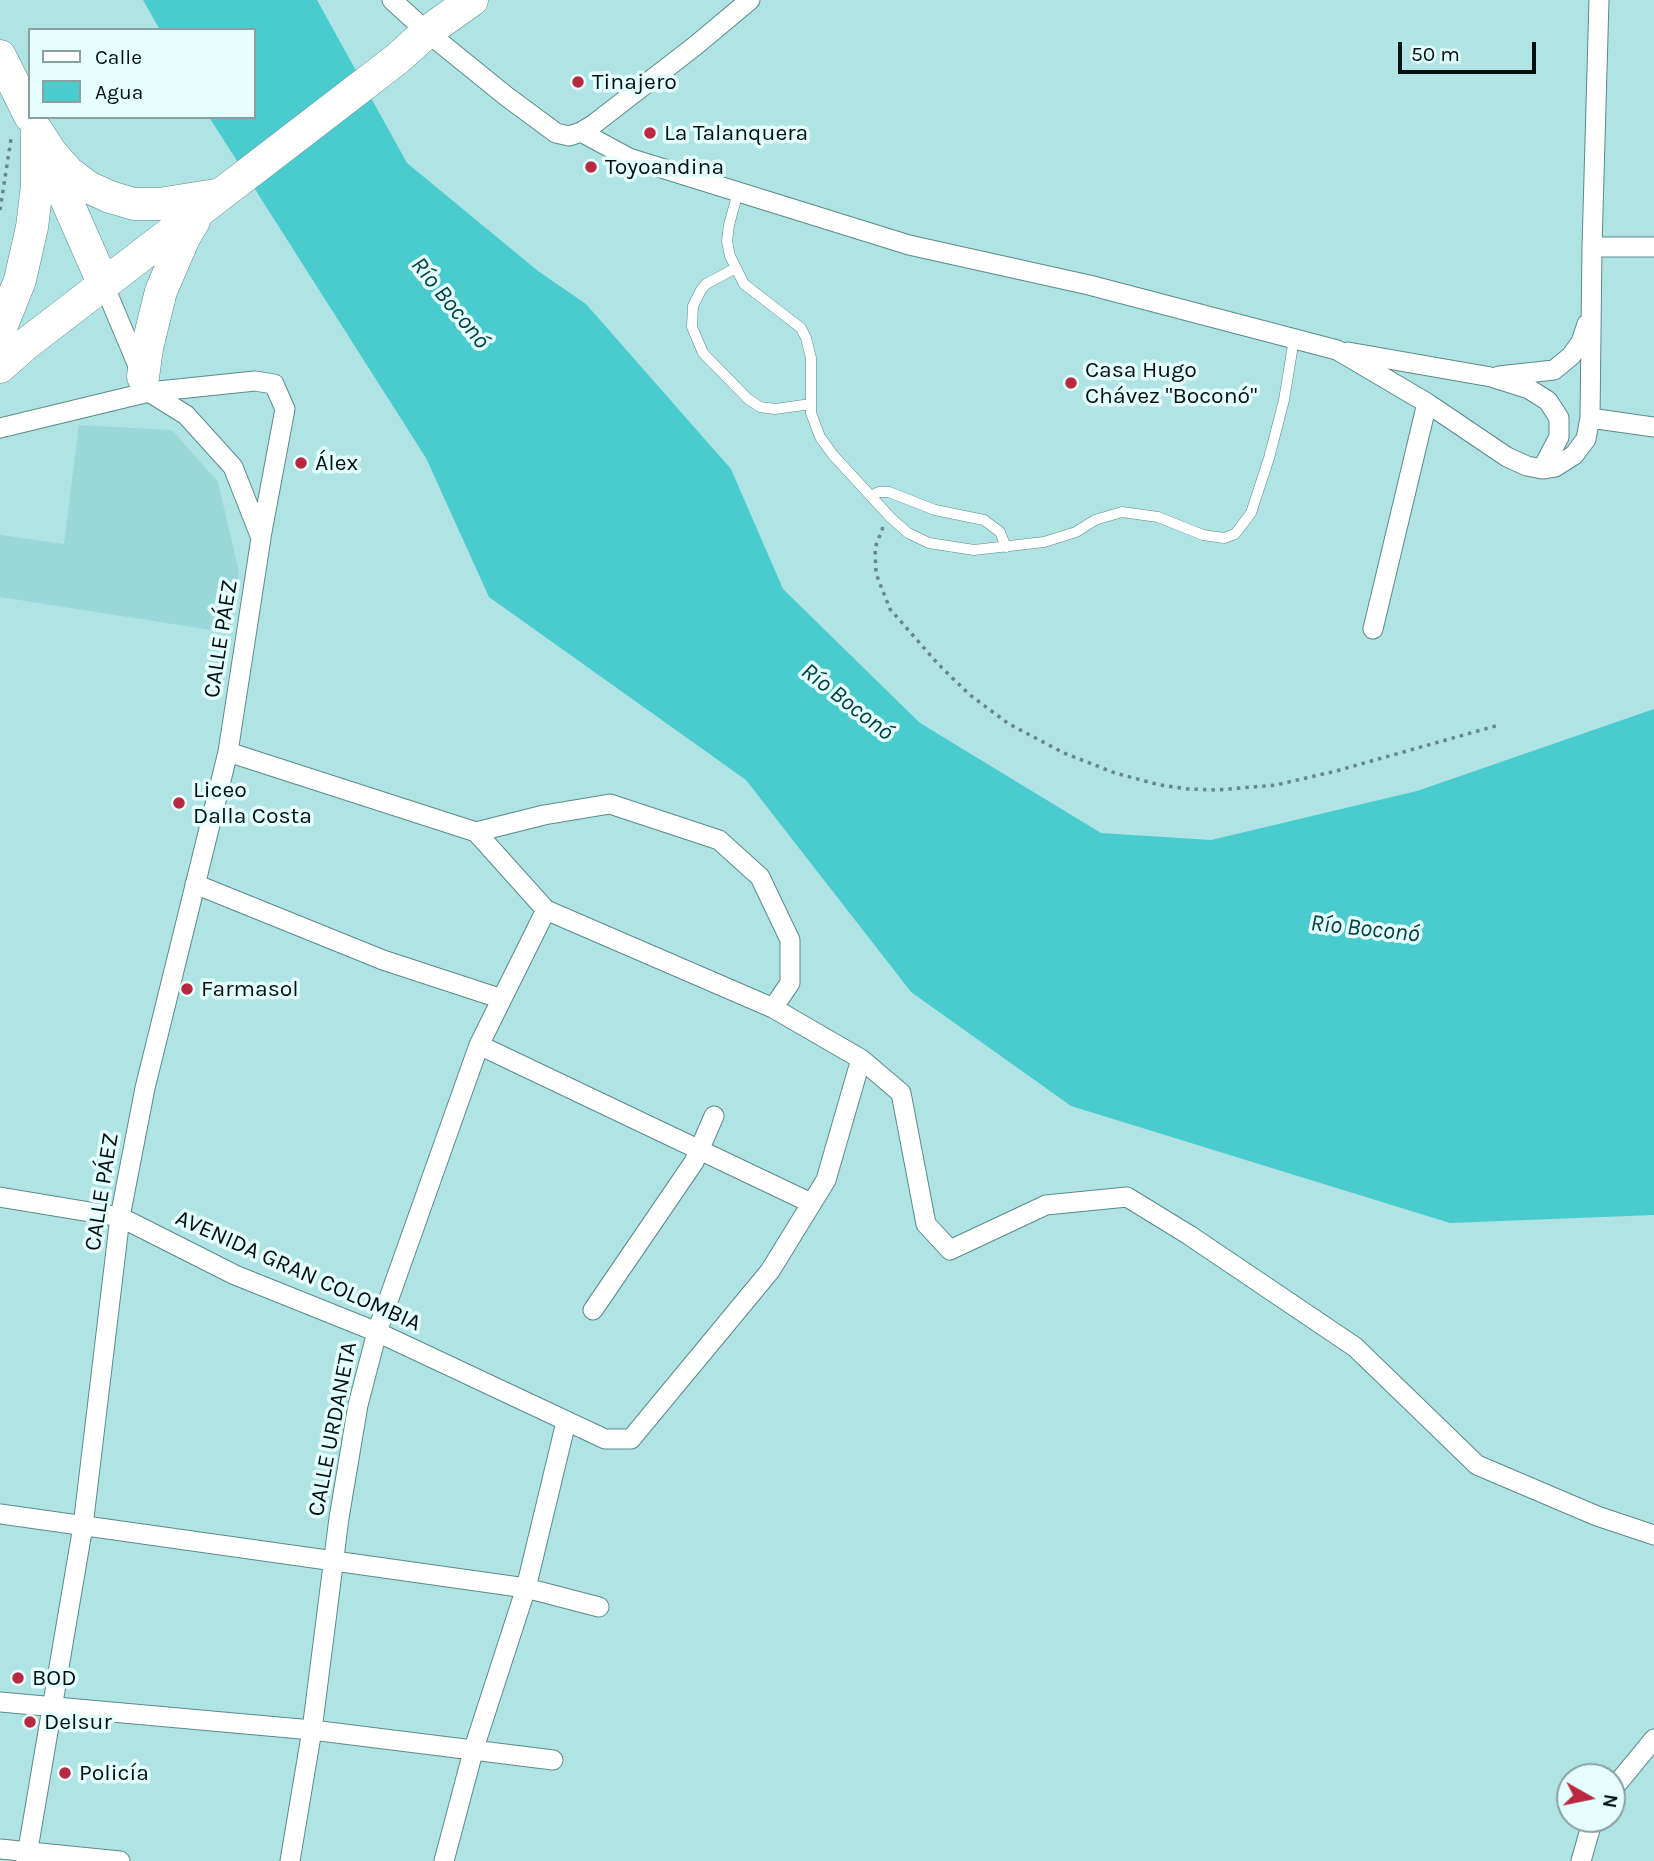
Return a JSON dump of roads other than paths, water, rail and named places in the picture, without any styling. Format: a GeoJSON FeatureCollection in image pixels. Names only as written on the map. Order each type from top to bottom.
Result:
{"type":"FeatureCollection","features":[{"type":"Feature","properties":{"kind":"main road"},"geometry":{"type":"LineString","coordinates":[[0,367],[26,344],[397,59],[427,32],[472,0]]}},
{"type":"Feature","properties":{"kind":"main road"},"geometry":{"type":"LineString","coordinates":[[0,56],[27,124],[104,285]]}},
{"type":"Feature","properties":{"kind":"main road"},"geometry":{"type":"LineString","coordinates":[[27,124],[68,172],[88,187],[110,197],[134,204],[159,204],[219,196]]}},
{"type":"Feature","properties":{"kind":"main road"},"geometry":{"type":"LineString","coordinates":[[0,330],[20,280],[32,227],[37,186],[27,124]]}},
{"type":"Feature","properties":{"kind":"main road"},"geometry":{"type":"LineString","coordinates":[[146,385],[153,319],[161,291],[184,238],[219,196]]}},
{"type":"Feature","properties":{"kind":"street"},"geometry":{"type":"LineString","coordinates":[[392,0],[427,32],[556,133],[569,136],[582,132],[695,46],[750,0]]}},
{"type":"Feature","properties":{"kind":"street"},"geometry":{"type":"LineString","coordinates":[[1337,350],[1427,403],[1507,457],[1527,466],[1542,469],[1555,467],[1574,455],[1586,439],[1590,418],[1599,0]]}},
{"type":"Feature","properties":{"kind":"street"},"geometry":{"type":"LineString","coordinates":[[582,132],[629,158],[908,245],[1017,267],[1337,350],[1491,377],[1528,389],[1548,401],[1559,418],[1559,437],[1542,469]]}},
{"type":"Feature","properties":{"kind":"street"},"geometry":{"type":"LineString","coordinates":[[1592,247],[1654,247]]}},
{"type":"Feature","properties":{"kind":"street"},"geometry":{"type":"LineString","coordinates":[[104,285],[146,385],[186,415],[233,467],[261,538]]}},
{"type":"Feature","properties":{"kind":"street"},"geometry":{"type":"LineString","coordinates":[[1491,377],[1554,370],[1571,356],[1581,342],[1591,310]]}},
{"type":"Feature","properties":{"kind":"street","name":"CALLE PÁEZ"},"geometry":{"type":"LineString","coordinates":[[0,428],[146,385],[255,381],[274,384],[285,409],[261,538],[228,752],[145,1088],[120,1217],[83,1526],[27,1857]]}},
{"type":"Feature","properties":{"kind":"street"},"geometry":{"type":"LineString","coordinates":[[1373,629],[1427,403]]}},
{"type":"Feature","properties":{"kind":"street"},"geometry":{"type":"LineString","coordinates":[[1590,418],[1654,427]]}},
{"type":"Feature","properties":{"kind":"street"},"geometry":{"type":"LineString","coordinates":[[228,752],[476,832],[545,911],[773,1009],[861,1059],[901,1093],[926,1224],[950,1250],[1046,1205],[1128,1197],[1355,1347],[1477,1465],[1597,1516],[1654,1535]]}},
{"type":"Feature","properties":{"kind":"street"},"geometry":{"type":"LineString","coordinates":[[476,832],[544,815],[610,804],[719,840],[760,877],[790,940],[790,983],[773,1009]]}},
{"type":"Feature","properties":{"kind":"street"},"geometry":{"type":"LineString","coordinates":[[195,884],[383,960],[502,999]]}},
{"type":"Feature","properties":{"kind":"street","name":"CALLE URDANETA"},"geometry":{"type":"LineString","coordinates":[[290,1861],[312,1730],[339,1518],[358,1405],[377,1332],[479,1045],[545,911]]}},
{"type":"Feature","properties":{"kind":"street"},"geometry":{"type":"LineString","coordinates":[[479,1045],[811,1203]]}},
{"type":"Feature","properties":{"kind":"street","name":"AVENIDA GRAN COLOMBIA"},"geometry":{"type":"LineString","coordinates":[[0,1197],[120,1217],[236,1275],[377,1332],[605,1439],[631,1438],[770,1270],[825,1180],[861,1059]]}},
{"type":"Feature","properties":{"kind":"street"},"geometry":{"type":"LineString","coordinates":[[593,1310],[700,1150],[714,1116]]}},
{"type":"Feature","properties":{"kind":"street"},"geometry":{"type":"LineString","coordinates":[[444,1861],[474,1748],[526,1588],[566,1422]]}},
{"type":"Feature","properties":{"kind":"street"},"geometry":{"type":"LineString","coordinates":[[0,1514],[526,1588],[599,1607]]}},
{"type":"Feature","properties":{"kind":"street"},"geometry":{"type":"LineString","coordinates":[[0,1702],[312,1730],[474,1748],[553,1760]]}},
{"type":"Feature","properties":{"kind":"street"},"geometry":{"type":"LineString","coordinates":[[1626,1773],[1654,1739]]}},
{"type":"Feature","properties":{"kind":"street"},"geometry":{"type":"LineString","coordinates":[[1581,1861],[1589,1833]]}},
{"type":"Feature","properties":{"kind":"street"},"geometry":{"type":"LineString","coordinates":[[0,1849],[27,1857],[120,1861]]}},
{"type":"Feature","properties":{"kind":"lane"},"geometry":{"type":"LineString","coordinates":[[738,192],[727,242],[734,270],[744,284],[801,328],[811,358],[811,413],[820,437],[891,518],[908,533],[929,543],[974,550],[1006,547],[1060,538],[1095,520],[1122,512],[1158,517],[1203,535],[1224,538],[1235,534],[1251,513],[1269,458],[1284,400],[1294,339]]}},
{"type":"Feature","properties":{"kind":"lane"},"geometry":{"type":"LineString","coordinates":[[734,270],[706,284],[693,306],[692,327],[703,353],[748,399],[761,407],[775,409],[811,404]]}},
{"type":"Feature","properties":{"kind":"lane"},"geometry":{"type":"LineString","coordinates":[[871,496],[879,492],[889,492],[935,510],[984,520],[1000,532],[1006,547]]}},
{"type":"Feature","properties":{"kind":"water","name":"Río Boconó"},"geometry":{"type":"Polygon","coordinates":[[[143,0],[317,0],[407,163],[538,271],[586,304],[731,469],[783,589],[920,723],[1101,833],[1211,840],[1417,791],[1654,709],[1654,1215],[1450,1223],[1071,1106],[911,992],[746,780],[489,597],[426,458],[210,119],[256,119],[256,28],[159,28],[143,0]]]}},
{"type":"Feature","properties":{"kind":"place","name":"Tinajero"},"geometry":{"type":"Point","coordinates":[578,82]}},
{"type":"Feature","properties":{"kind":"place","name":"La Talanquera"},"geometry":{"type":"Point","coordinates":[650,133]}},
{"type":"Feature","properties":{"kind":"place","name":"Toyoandina"},"geometry":{"type":"Point","coordinates":[591,167]}},
{"type":"Feature","properties":{"kind":"place","name":"Casa Hugo Chávez \"Boconó\""},"geometry":{"type":"Point","coordinates":[1071,383]}},
{"type":"Feature","properties":{"kind":"place","name":"Álex"},"geometry":{"type":"Point","coordinates":[301,463]}},
{"type":"Feature","properties":{"kind":"place","name":"Liceo Dalla Costa"},"geometry":{"type":"Point","coordinates":[179,803]}},
{"type":"Feature","properties":{"kind":"place","name":"Farmasol"},"geometry":{"type":"Point","coordinates":[187,989]}},
{"type":"Feature","properties":{"kind":"place","name":"BOD"},"geometry":{"type":"Point","coordinates":[18,1678]}},
{"type":"Feature","properties":{"kind":"place","name":"Delsur"},"geometry":{"type":"Point","coordinates":[30,1722]}},
{"type":"Feature","properties":{"kind":"place","name":"Policía"},"geometry":{"type":"Point","coordinates":[65,1773]}}]}
